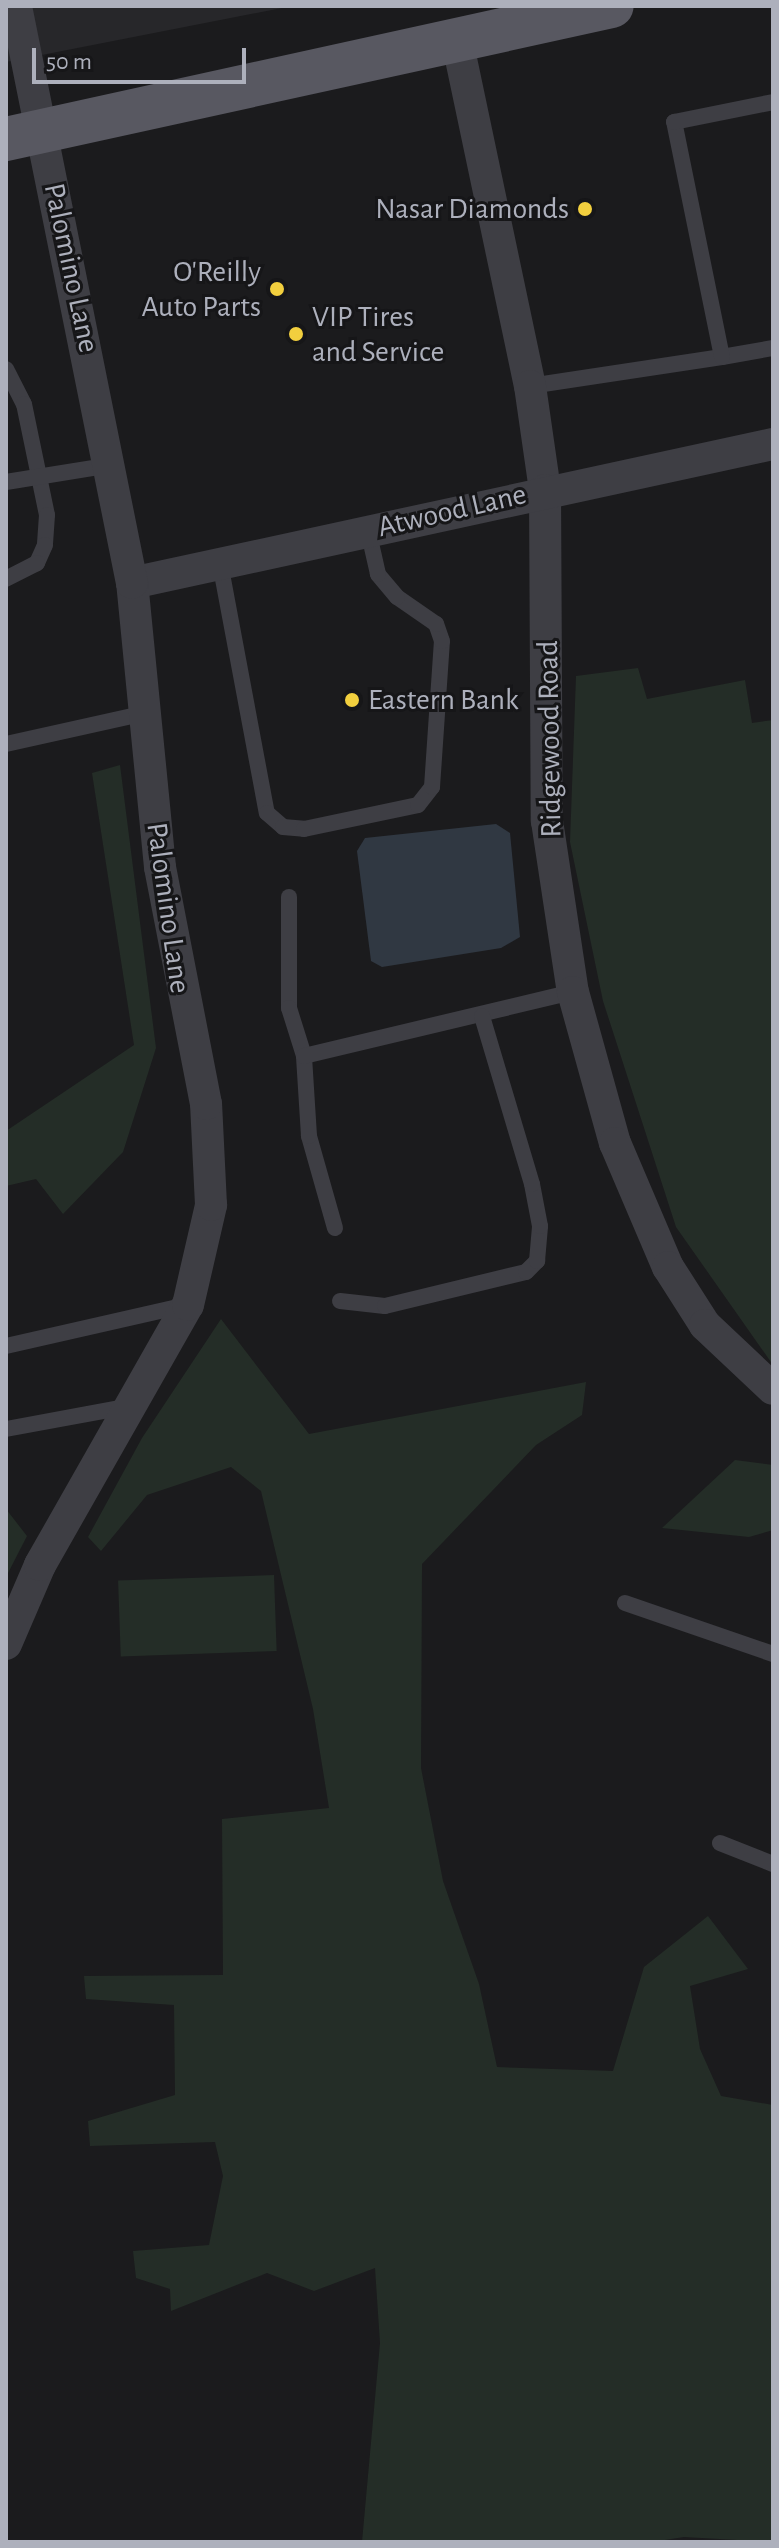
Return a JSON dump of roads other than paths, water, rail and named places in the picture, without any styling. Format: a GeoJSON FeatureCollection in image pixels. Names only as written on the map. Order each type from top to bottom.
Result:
{"type":"FeatureCollection","features":[{"type":"Feature","properties":{"kind":"main road"},"geometry":{"type":"LineString","coordinates":[[24,134],[457,40],[554,12],[612,6]]}},
{"type":"Feature","properties":{"kind":"street","name":"Palomino Lane"},"geometry":{"type":"LineString","coordinates":[[6,1644],[40,1565],[188,1305],[208,1228],[210,1138],[160,867],[132,583],[111,465],[24,134],[16,6]]}},
{"type":"Feature","properties":{"kind":"street","name":"Ridgewood Road"},"geometry":{"type":"LineString","coordinates":[[457,40],[530,386],[545,490],[547,821],[573,992],[615,1143],[668,1267],[705,1325],[773,1389]]}},
{"type":"Feature","properties":{"kind":"street","name":"Atwood Lane"},"geometry":{"type":"LineString","coordinates":[[132,583],[545,490],[773,444]]}},
{"type":"Feature","properties":{"kind":"lane"},"geometry":{"type":"LineString","coordinates":[[722,357],[674,122],[773,102]]}},
{"type":"Feature","properties":{"kind":"lane"},"geometry":{"type":"LineString","coordinates":[[530,386],[773,348]]}},
{"type":"Feature","properties":{"kind":"lane"},"geometry":{"type":"LineString","coordinates":[[6,369],[24,404],[41,475],[45,545],[37,563],[6,579]]}},
{"type":"Feature","properties":{"kind":"lane"},"geometry":{"type":"LineString","coordinates":[[6,482],[111,465]]}},
{"type":"Feature","properties":{"kind":"lane"},"geometry":{"type":"LineString","coordinates":[[220,563],[267,813],[283,827],[304,829],[418,805],[432,787],[442,641],[436,624],[397,597],[378,574],[368,530]]}},
{"type":"Feature","properties":{"kind":"lane"},"geometry":{"type":"LineString","coordinates":[[6,744],[146,713]]}},
{"type":"Feature","properties":{"kind":"lane"},"geometry":{"type":"LineString","coordinates":[[289,897],[289,1008],[304,1056],[309,1136],[335,1228]]}},
{"type":"Feature","properties":{"kind":"lane"},"geometry":{"type":"LineString","coordinates":[[304,1056],[573,992]]}},
{"type":"Feature","properties":{"kind":"lane"},"geometry":{"type":"LineString","coordinates":[[340,1301],[385,1306],[526,1272],[537,1261],[540,1226],[532,1184],[482,1016]]}},
{"type":"Feature","properties":{"kind":"lane"},"geometry":{"type":"LineString","coordinates":[[6,1346],[188,1305]]}},
{"type":"Feature","properties":{"kind":"lane"},"geometry":{"type":"LineString","coordinates":[[6,1429],[130,1406]]}},
{"type":"Feature","properties":{"kind":"lane"},"geometry":{"type":"LineString","coordinates":[[625,1603],[773,1654]]}},
{"type":"Feature","properties":{"kind":"lane"},"geometry":{"type":"LineString","coordinates":[[720,1843],[773,1864]]}},
{"type":"Feature","properties":{"kind":"place","name":"Nasar Diamonds"},"geometry":{"type":"Point","coordinates":[585,209]}},
{"type":"Feature","properties":{"kind":"place","name":"O'Reilly Auto Parts"},"geometry":{"type":"Point","coordinates":[277,289]}},
{"type":"Feature","properties":{"kind":"place","name":"VIP Tires and Service"},"geometry":{"type":"Point","coordinates":[296,334]}},
{"type":"Feature","properties":{"kind":"place","name":"Eastern Bank"},"geometry":{"type":"Point","coordinates":[352,700]}}]}
